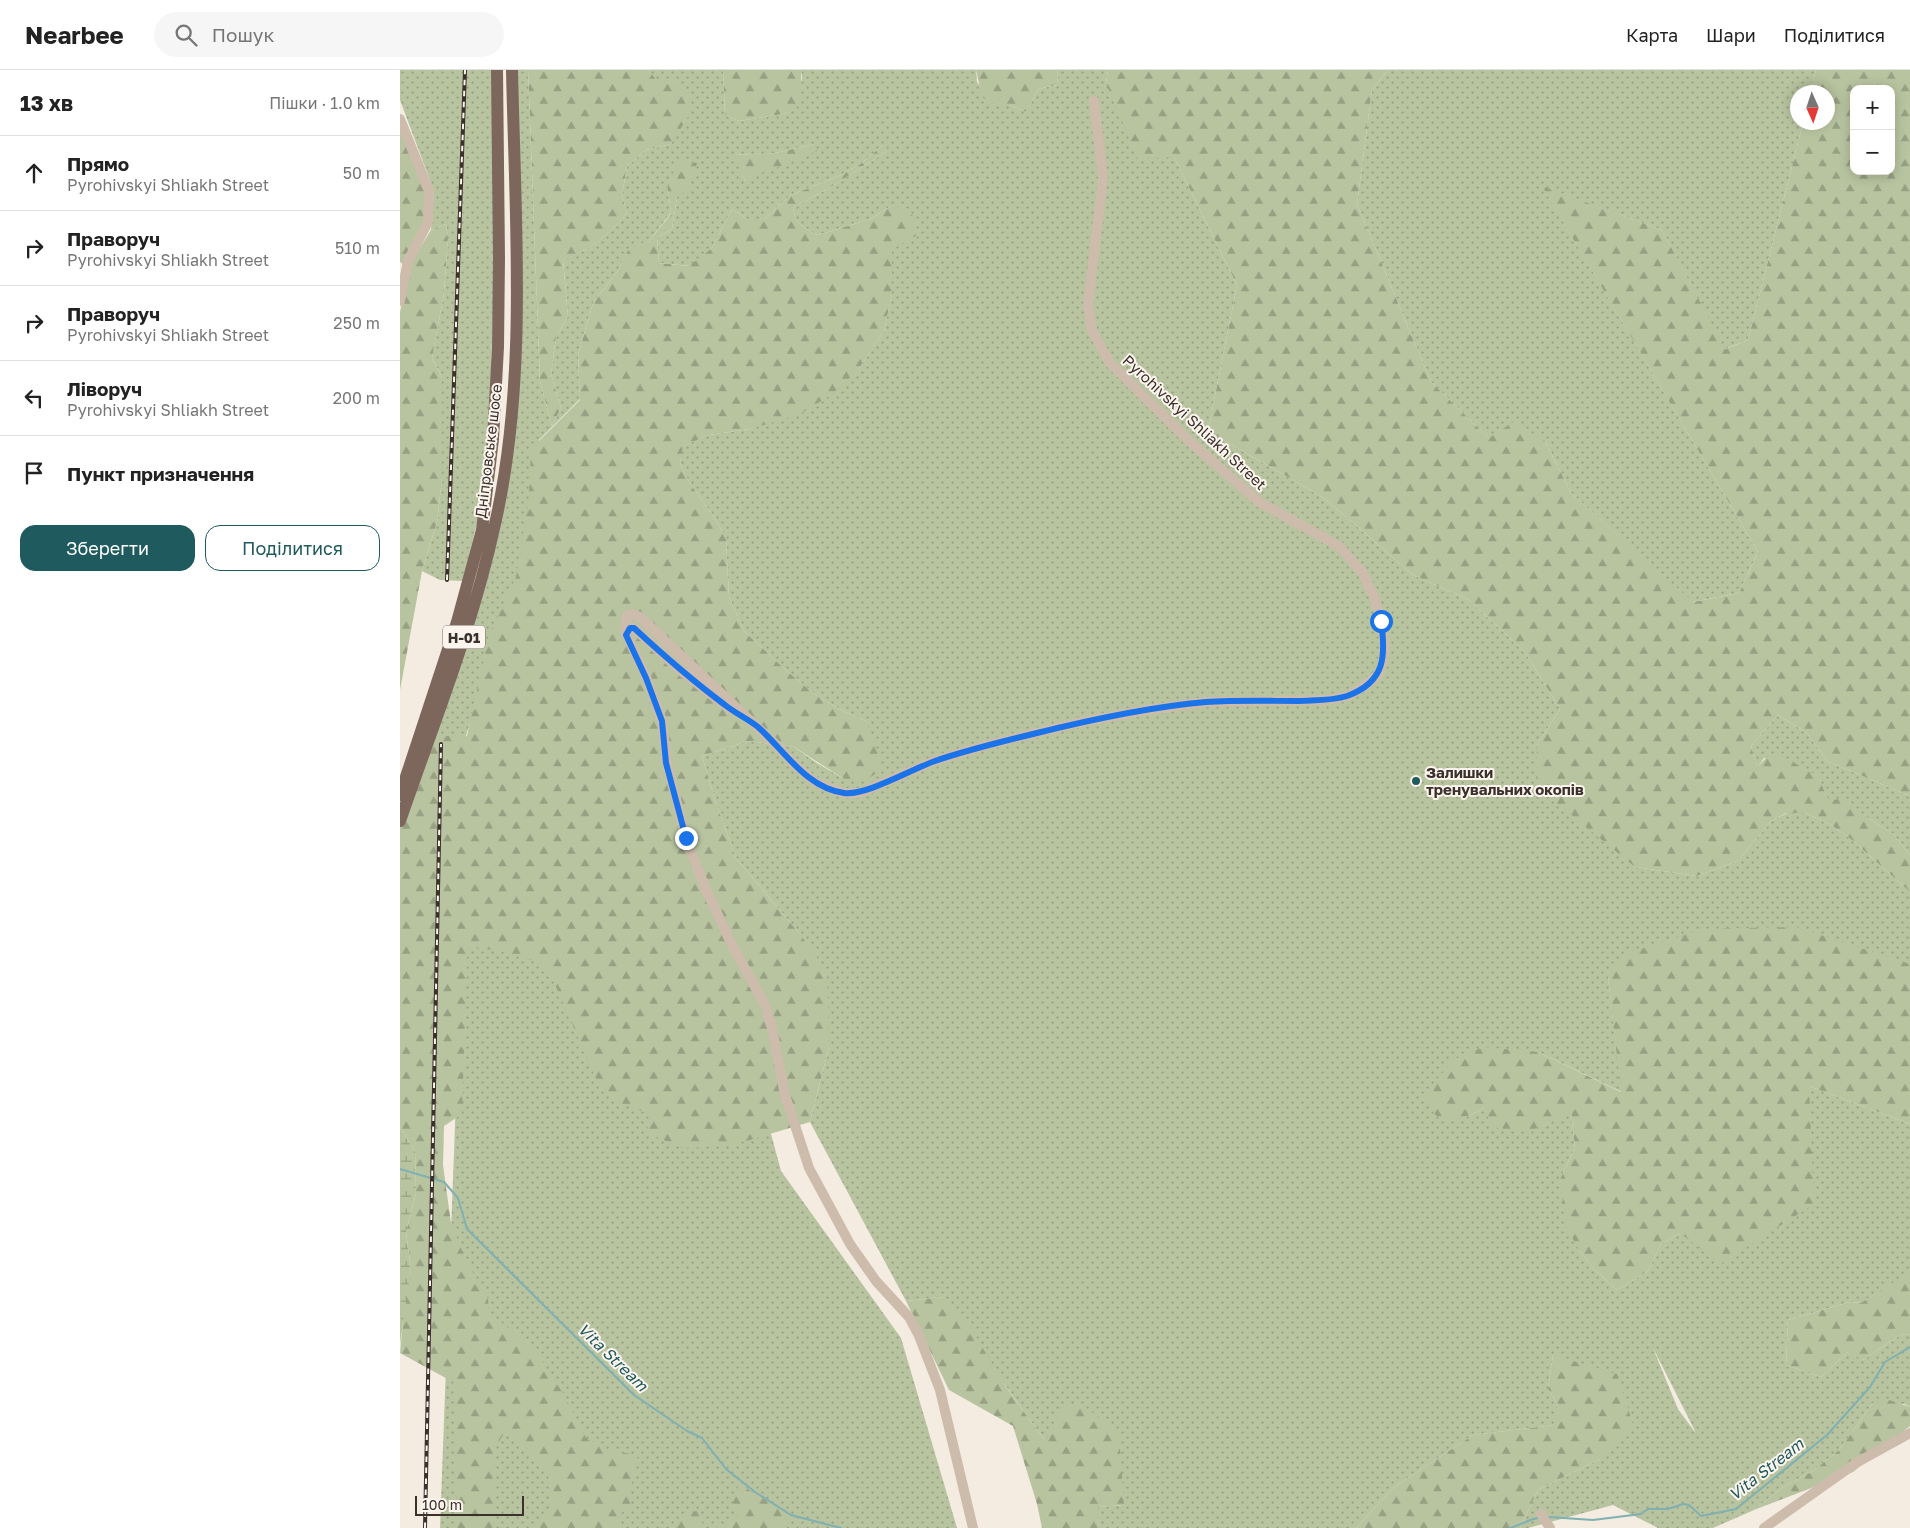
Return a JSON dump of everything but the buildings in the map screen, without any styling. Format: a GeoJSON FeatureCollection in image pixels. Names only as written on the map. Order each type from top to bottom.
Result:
{"type":"FeatureCollection","features":[{"type":"Feature","properties":{"kind":"main road","name":"Дніпровське шосе"},"geometry":{"type":"LineString","coordinates":[[400,795],[456,622],[482,530],[492,438],[498,347],[497,70]]}},
{"type":"Feature","properties":{"kind":"main road","name":"Дніпровське шосе"},"geometry":{"type":"LineString","coordinates":[[400,821],[455,668],[477,596],[496,523],[508,448],[514,369],[517,288],[512,70]]}},
{"type":"Feature","properties":{"kind":"street","name":"Pyrohivskyi Shliakh Street"},"geometry":{"type":"LineString","coordinates":[[626,635],[625,622],[627,616],[634,614],[640,617],[795,765],[815,782],[844,793],[860,793],[934,761],[987,745],[1077,723],[1147,710],[1206,702],[1327,700],[1348,696],[1364,687],[1378,675],[1383,662],[1385,645],[1374,596],[1362,572],[1339,546],[1259,502],[1188,439],[1108,362],[1092,330],[1088,305],[1103,178],[1094,101]]}},
{"type":"Feature","properties":{"kind":"street"},"geometry":{"type":"LineString","coordinates":[[400,119],[429,191],[428,222],[408,261],[400,301]]}},
{"type":"Feature","properties":{"kind":"street","name":"Pyrohivskyi Shliakh Street"},"geometry":{"type":"LineString","coordinates":[[626,635],[630,628],[634,628],[680,670],[728,708],[756,726]]}},
{"type":"Feature","properties":{"kind":"street"},"geometry":{"type":"LineString","coordinates":[[626,635],[646,678],[662,721],[666,763],[686,838],[706,890],[733,947],[765,1005],[772,1028],[785,1095],[809,1168],[850,1244],[876,1281],[909,1316],[919,1336],[940,1390],[973,1528]]}},
{"type":"Feature","properties":{"kind":"street"},"geometry":{"type":"LineString","coordinates":[[1764,1528],[1856,1463],[1910,1433]]}},
{"type":"Feature","properties":{"kind":"street"},"geometry":{"type":"LineString","coordinates":[[1541,1514],[1550,1528]]}},
{"type":"Feature","properties":{"kind":"green space"},"geometry":{"type":"Polygon","coordinates":[[[400,70],[492,70],[494,275],[489,437],[478,519],[463,581],[440,580],[422,571],[437,522],[442,478],[442,377],[432,358],[444,293],[448,238],[446,224],[431,230],[434,191],[400,100],[400,70]]]}},
{"type":"Feature","properties":{"kind":"green space"},"geometry":{"type":"Polygon","coordinates":[[[513,70],[528,70],[540,381],[552,426],[561,408],[551,374],[556,337],[568,316],[563,259],[573,256],[598,241],[627,213],[622,195],[627,166],[646,150],[671,144],[679,82],[656,81],[649,70],[723,70],[725,115],[739,121],[783,114],[795,109],[802,78],[801,70],[976,70],[977,82],[995,105],[1010,105],[1026,112],[1038,89],[1057,85],[1058,70],[1108,70],[1106,83],[1174,157],[1237,285],[1208,431],[1324,498],[1413,575],[1469,600],[1525,652],[1560,709],[1537,745],[1635,867],[1697,876],[1738,861],[1771,821],[1787,813],[1806,813],[1831,825],[1852,840],[1910,892],[1910,964],[1608,977],[1622,1092],[1538,1052],[1464,1118],[1484,1108],[1543,1126],[1571,1111],[1575,1148],[1560,1179],[1580,1251],[1593,1268],[1617,1290],[1648,1271],[1661,1244],[1680,1233],[1809,1086],[1910,1124],[1910,1273],[1861,1303],[1850,1302],[1788,1320],[1786,1365],[1821,1377],[1849,1351],[1863,1360],[1900,1335],[1910,1334],[1910,1407],[1904,1404],[1873,1403],[1839,1450],[1813,1471],[1783,1487],[1754,1510],[1713,1528],[1658,1528],[1613,1505],[1528,1528],[1520,1528],[1538,1490],[1600,1459],[1553,1355],[1548,1389],[1558,1405],[1555,1425],[1473,1435],[1394,1487],[1356,1528],[1099,1528],[1097,1507],[1124,1505],[1045,1441],[942,1297],[906,1301],[810,1122],[829,1047],[799,933],[736,858],[715,800],[702,756],[748,741],[794,747],[844,779],[866,721],[845,712],[817,696],[745,632],[729,597],[726,539],[716,520],[689,482],[680,463],[682,446],[709,435],[750,429],[858,370],[884,331],[892,294],[891,206],[871,219],[818,235],[798,222],[793,208],[836,184],[887,151],[883,145],[859,165],[841,175],[791,195],[764,219],[747,219],[732,209],[712,248],[690,266],[659,263],[657,238],[672,229],[677,197],[667,183],[671,213],[649,241],[630,248],[617,272],[593,303],[578,355],[580,399],[539,440],[737,1008],[781,1171],[901,1338],[957,1528],[440,1528],[470,723],[466,736],[431,736],[496,523],[515,369],[513,70]],[[815,144],[775,153],[735,155],[745,181],[815,144]],[[1653,1348],[1678,1409],[1695,1432],[1695,1431],[1653,1348]]]}},
{"type":"Feature","properties":{"kind":"green space"},"geometry":{"type":"Polygon","coordinates":[[[528,70],[649,70],[656,80],[679,82],[693,96],[688,117],[671,144],[646,150],[627,166],[622,195],[627,213],[591,247],[563,260],[568,316],[556,337],[551,374],[561,408],[552,426],[540,381],[528,70]]]}},
{"type":"Feature","properties":{"kind":"green space"},"geometry":{"type":"Polygon","coordinates":[[[723,70],[801,70],[801,92],[796,109],[783,114],[739,121],[725,115],[723,70]]]}},
{"type":"Feature","properties":{"kind":"green space"},"geometry":{"type":"Polygon","coordinates":[[[976,70],[1058,70],[1057,85],[1038,89],[1026,112],[1010,105],[995,105],[982,97],[976,70]]]}},
{"type":"Feature","properties":{"kind":"green space"},"geometry":{"type":"Polygon","coordinates":[[[1108,70],[1388,70],[1372,90],[1357,204],[1431,382],[1489,438],[1513,422],[1545,441],[1571,493],[1693,602],[1739,593],[1758,552],[1542,186],[1662,230],[1725,349],[1748,340],[1801,130],[1835,130],[1835,85],[1812,85],[1816,70],[1910,70],[1910,796],[1827,761],[1807,733],[1778,715],[1751,746],[1757,767],[1771,753],[1789,760],[1817,775],[1829,801],[1843,798],[1868,818],[1893,834],[1910,855],[1910,892],[1852,840],[1831,825],[1806,813],[1786,813],[1771,821],[1738,861],[1697,876],[1635,867],[1536,786],[1537,745],[1560,709],[1525,652],[1469,600],[1413,575],[1324,498],[1208,431],[1237,285],[1174,157],[1138,159],[1106,83],[1108,70]]]}},
{"type":"Feature","properties":{"kind":"green space"},"geometry":{"type":"Polygon","coordinates":[[[1388,70],[1816,70],[1812,85],[1790,85],[1790,130],[1801,130],[1748,340],[1724,349],[1662,230],[1543,187],[1758,552],[1739,593],[1692,602],[1571,493],[1545,441],[1489,438],[1431,382],[1357,204],[1372,90],[1388,70]]]}},
{"type":"Feature","properties":{"kind":"green space"},"geometry":{"type":"Polygon","coordinates":[[[400,120],[426,190],[424,221],[403,264],[400,262],[400,120]]]}},
{"type":"Feature","properties":{"kind":"green space"},"geometry":{"type":"Polygon","coordinates":[[[815,144],[817,151],[745,181],[734,155],[775,153],[815,144]]]}},
{"type":"Feature","properties":{"kind":"green space"},"geometry":{"type":"Polygon","coordinates":[[[883,145],[887,145],[887,151],[836,184],[793,208],[798,222],[818,235],[871,219],[891,206],[910,209],[919,234],[892,249],[892,294],[884,331],[858,370],[831,395],[800,414],[750,429],[709,435],[683,446],[680,463],[689,482],[716,520],[726,539],[729,597],[745,632],[817,696],[845,712],[866,721],[883,769],[866,780],[844,779],[794,747],[748,741],[702,756],[715,800],[736,858],[799,933],[827,971],[829,1047],[810,1122],[729,1146],[683,1148],[647,1133],[649,1114],[618,1102],[597,1081],[550,973],[536,962],[504,952],[469,946],[467,957],[462,1114],[444,1126],[443,1165],[451,1223],[467,1263],[488,1298],[489,1313],[533,1347],[564,1395],[586,1438],[608,1450],[638,1455],[629,1498],[631,1507],[621,1513],[616,1522],[623,1528],[533,1528],[551,1506],[548,1473],[526,1447],[505,1432],[496,1446],[493,1528],[456,1528],[453,1382],[400,1353],[405,1301],[411,1269],[406,1232],[416,1193],[415,1151],[400,1127],[400,821],[430,736],[467,736],[489,635],[516,577],[529,496],[531,449],[580,400],[578,355],[593,303],[617,272],[630,247],[649,241],[671,214],[667,183],[680,161],[697,163],[689,189],[677,197],[672,229],[657,238],[659,263],[689,266],[712,248],[732,209],[747,219],[764,219],[791,195],[841,175],[859,165],[883,145]]]}},
{"type":"Feature","properties":{"kind":"green space"},"geometry":{"type":"Polygon","coordinates":[[[446,224],[448,238],[444,293],[432,358],[442,377],[442,478],[437,522],[422,571],[400,690],[400,312],[412,261],[431,230],[446,224]]]}},
{"type":"Feature","properties":{"kind":"green space"},"geometry":{"type":"Polygon","coordinates":[[[1778,715],[1807,733],[1827,761],[1910,796],[1910,855],[1893,834],[1868,818],[1829,802],[1817,775],[1764,758],[1757,768],[1751,746],[1778,715]]]}},
{"type":"Feature","properties":{"kind":"green space"},"geometry":{"type":"Polygon","coordinates":[[[1796,927],[1910,964],[1910,1124],[1809,1086],[1814,1204],[1720,1264],[1680,1233],[1661,1244],[1648,1271],[1617,1290],[1593,1268],[1580,1251],[1566,1227],[1560,1179],[1575,1148],[1571,1112],[1543,1126],[1525,1132],[1492,1127],[1484,1108],[1464,1118],[1447,1123],[1434,1114],[1425,1094],[1453,1060],[1483,1047],[1538,1052],[1621,1092],[1608,977],[1625,954],[1702,929],[1796,927]]]}},
{"type":"Feature","properties":{"kind":"green space"},"geometry":{"type":"Polygon","coordinates":[[[400,1127],[415,1151],[416,1193],[406,1232],[411,1269],[400,1344],[400,1127]]]}},
{"type":"Feature","properties":{"kind":"green space"},"geometry":{"type":"Polygon","coordinates":[[[1910,1272],[1910,1334],[1900,1335],[1863,1360],[1848,1352],[1821,1377],[1786,1365],[1788,1320],[1850,1302],[1861,1303],[1910,1272]]]}},
{"type":"Feature","properties":{"kind":"green space"},"geometry":{"type":"Polygon","coordinates":[[[942,1297],[963,1315],[1006,1387],[1045,1441],[1063,1404],[1084,1406],[1119,1434],[1124,1505],[1098,1507],[1099,1528],[1042,1528],[1037,1504],[1013,1426],[949,1390],[906,1301],[942,1297]]]}},
{"type":"Feature","properties":{"kind":"green space"},"geometry":{"type":"Polygon","coordinates":[[[1553,1355],[1617,1374],[1633,1424],[1600,1459],[1538,1490],[1520,1528],[1356,1528],[1394,1487],[1473,1435],[1554,1425],[1558,1405],[1548,1389],[1553,1355]]]}},
{"type":"Feature","properties":{"kind":"green space"},"geometry":{"type":"Polygon","coordinates":[[[1889,1400],[1910,1407],[1910,1426],[1853,1472],[1754,1510],[1783,1487],[1813,1471],[1839,1450],[1873,1403],[1889,1400]]]}},
{"type":"Feature","properties":{"kind":"green space"},"geometry":{"type":"Polygon","coordinates":[[[739,1484],[791,1515],[787,1528],[716,1528],[739,1516],[733,1502],[739,1484]]]}},
{"type":"Feature","properties":{"kind":"green space"},"geometry":{"type":"Polygon","coordinates":[[[700,1511],[703,1528],[677,1528],[678,1522],[686,1512],[700,1511]]]}},
{"type":"Feature","properties":{"kind":"waterway","name":"Vita Stream"},"geometry":{"type":"LineString","coordinates":[[400,1169],[444,1182],[458,1198],[467,1229],[634,1395],[687,1431],[702,1438],[726,1469],[755,1492],[791,1515],[841,1528]]}},
{"type":"Feature","properties":{"kind":"waterway","name":"Vita Stream"},"geometry":{"type":"LineString","coordinates":[[1549,1517],[1593,1520],[1641,1514],[1648,1509],[1668,1509],[1683,1504],[1689,1505],[1701,1516],[1736,1509],[1827,1435],[1870,1387],[1885,1362],[1910,1347]]}},
{"type":"Feature","properties":{"kind":"waterway","name":"Vita Stream"},"geometry":{"type":"LineString","coordinates":[[1511,1528],[1539,1518]]}},
{"type":"Feature","properties":{"kind":"railway"},"geometry":{"type":"LineString","coordinates":[[447,580],[465,70]]}},
{"type":"Feature","properties":{"kind":"railway"},"geometry":{"type":"LineString","coordinates":[[425,1528],[441,744]]}},
{"type":"Feature","properties":{"kind":"place","name":"Залишки тренувальних окопів"},"geometry":{"type":"Point","coordinates":[1416,781]}},
{"type":"Feature","properties":{"kind":"route"},"geometry":{"type":"LineString","coordinates":[[686,838],[666,763],[662,721],[646,678],[626,635],[630,628],[634,628],[680,670],[728,708],[756,726],[815,782],[844,793],[860,793],[934,761],[987,745],[1077,723],[1147,710],[1206,702],[1327,700],[1348,696],[1364,687],[1378,675],[1383,662],[1385,645],[1381,621]]}}]}
